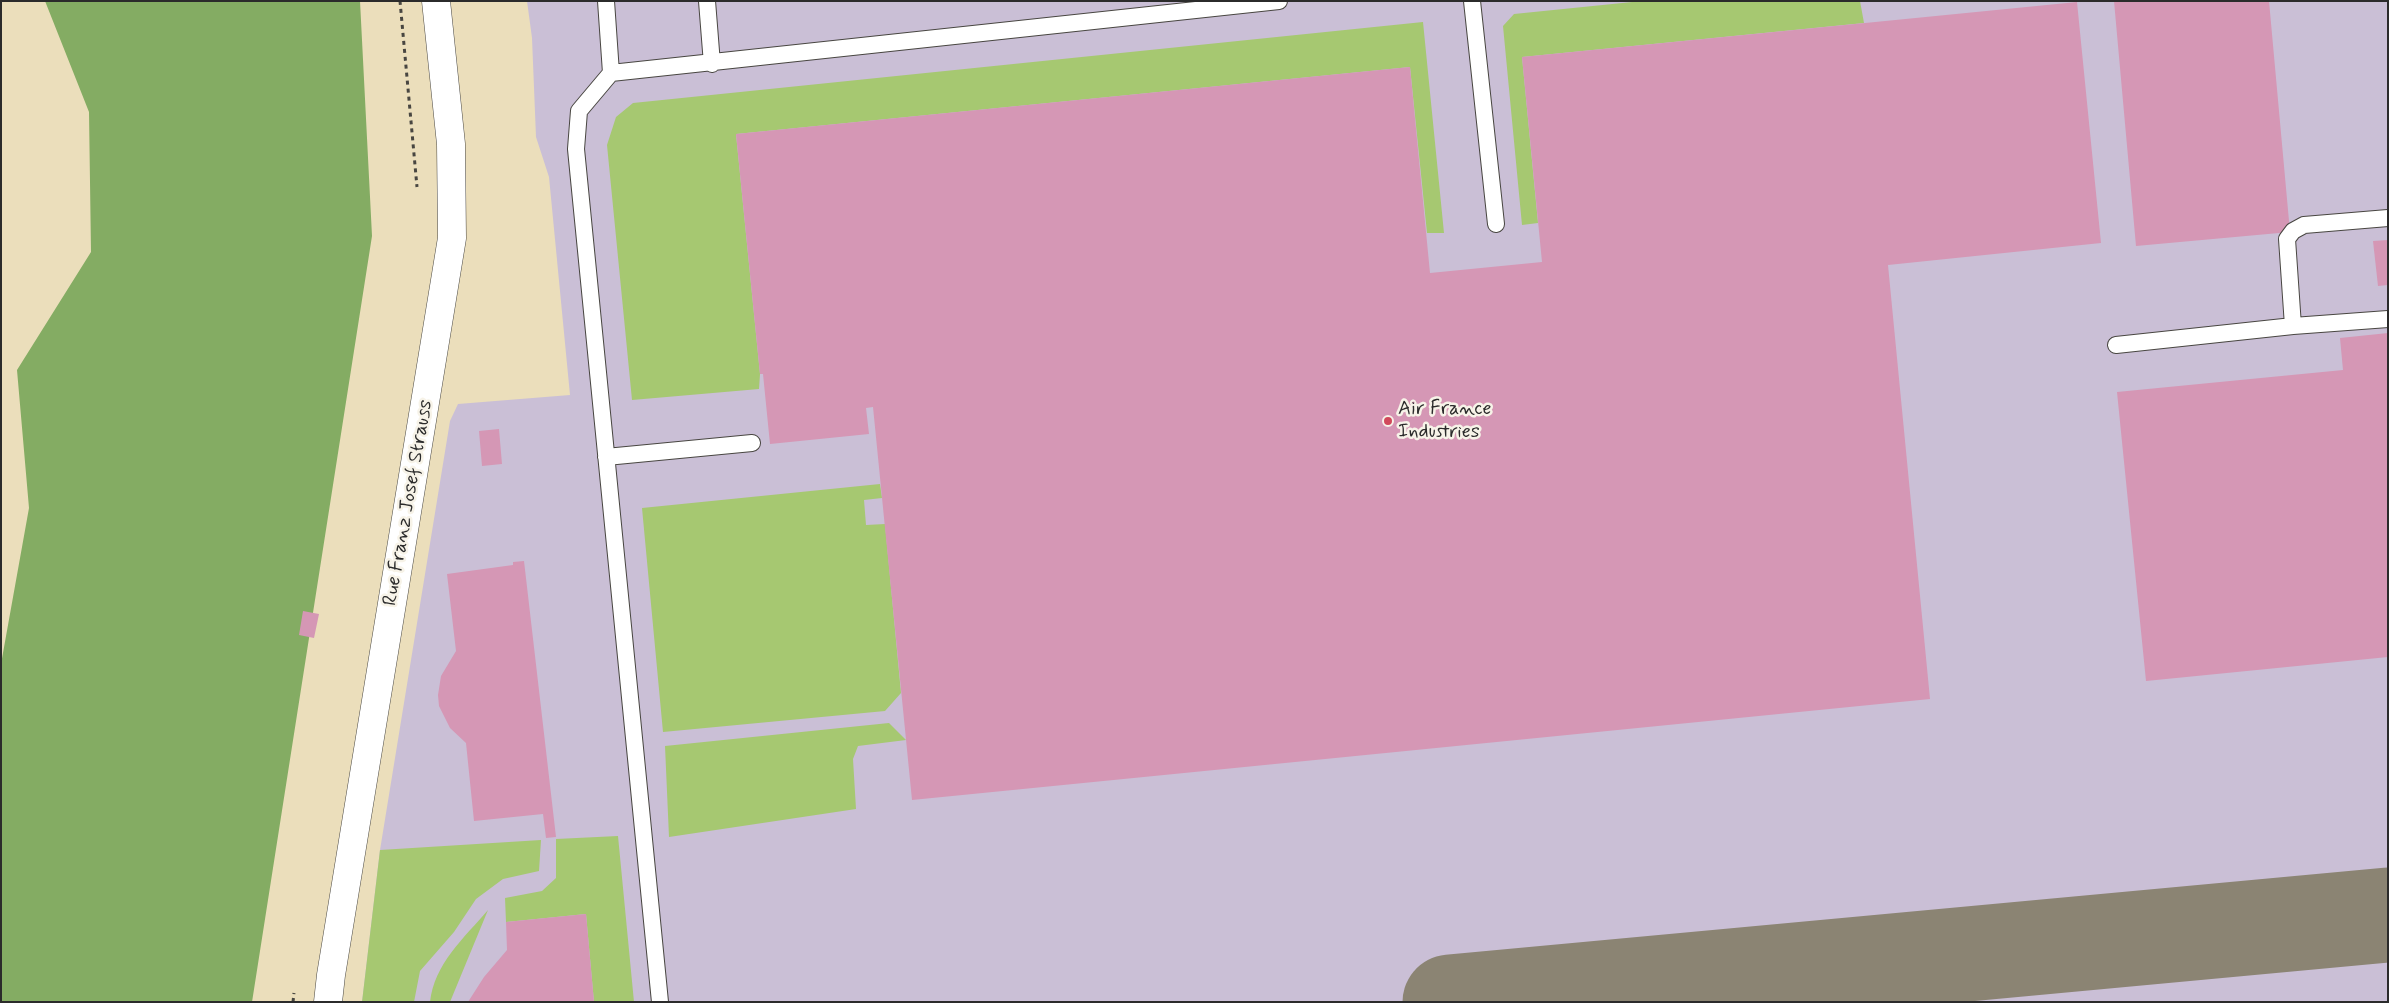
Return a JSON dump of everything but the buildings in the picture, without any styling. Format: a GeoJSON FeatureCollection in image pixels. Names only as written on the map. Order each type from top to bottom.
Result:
{"type":"FeatureCollection","features":[{"type":"Feature","properties":{"kind":"street","name":"Rue Franz Josef Strauss"},"geometry":{"type":"LineString","coordinates":[[328,1002],[332,966],[452,238],[451,144],[436,1]]}},
{"type":"Feature","properties":{"kind":"lane"},"geometry":{"type":"LineString","coordinates":[[606,1],[611,73],[579,111],[576,150],[660,1002]]}},
{"type":"Feature","properties":{"kind":"lane"},"geometry":{"type":"LineString","coordinates":[[707,1],[712,64]]}},
{"type":"Feature","properties":{"kind":"lane"},"geometry":{"type":"LineString","coordinates":[[611,73],[712,64],[1279,1]]}},
{"type":"Feature","properties":{"kind":"lane"},"geometry":{"type":"LineString","coordinates":[[1472,1],[1496,224]]}},
{"type":"Feature","properties":{"kind":"lane"},"geometry":{"type":"LineString","coordinates":[[2293,326],[2287,239],[2293,230],[2304,225],[2388,218]]}},
{"type":"Feature","properties":{"kind":"lane"},"geometry":{"type":"LineString","coordinates":[[2116,344],[2293,326],[2388,319]]}},
{"type":"Feature","properties":{"kind":"lane"},"geometry":{"type":"LineString","coordinates":[[606,457],[752,443]]}},
{"type":"Feature","properties":{"kind":"path"},"geometry":{"type":"LineString","coordinates":[[400,1],[417,190]]}},
{"type":"Feature","properties":{"kind":"path"},"geometry":{"type":"LineString","coordinates":[[293,1002],[294,992]]}},
{"type":"Feature","properties":{"kind":"shaded area"},"geometry":{"type":"Polygon","coordinates":[[[527,1],[2388,1],[2388,1002],[362,1002],[380,850],[450,421],[458,404],[570,395],[549,177],[536,137],[532,38],[527,1]]]}},
{"type":"Feature","properties":{"kind":"green space"},"geometry":{"type":"Polygon","coordinates":[[[45,1],[360,1],[372,236],[252,1002],[1,1002],[1,664],[29,508],[17,370],[91,252],[89,112],[45,1]]]}},
{"type":"Feature","properties":{"kind":"green space"},"geometry":{"type":"Polygon","coordinates":[[[1642,1],[1860,1],[1864,23],[1522,57],[1538,223],[1522,225],[1503,26],[1514,14],[1642,1]]]}},
{"type":"Feature","properties":{"kind":"green space"},"geometry":{"type":"Polygon","coordinates":[[[1423,22],[1444,233],[1427,233],[1410,67],[736,134],[760,374],[759,389],[632,400],[607,145],[616,117],[633,103],[1423,22]]]}},
{"type":"Feature","properties":{"kind":"green space"},"geometry":{"type":"Polygon","coordinates":[[[880,484],[882,498],[864,500],[866,525],[885,524],[901,693],[885,711],[663,732],[642,508],[880,484]]]}},
{"type":"Feature","properties":{"kind":"green space"},"geometry":{"type":"Polygon","coordinates":[[[889,723],[906,740],[858,746],[853,759],[856,809],[669,837],[665,746],[889,723]]]}},
{"type":"Feature","properties":{"kind":"green space"},"geometry":{"type":"Polygon","coordinates":[[[618,836],[634,1002],[594,1002],[586,914],[506,922],[505,898],[542,891],[556,878],[556,839],[618,836]]]}},
{"type":"Feature","properties":{"kind":"green space"},"geometry":{"type":"Polygon","coordinates":[[[541,840],[539,871],[503,879],[476,899],[454,932],[420,971],[414,1002],[362,1002],[380,850],[541,840]]]}},
{"type":"Feature","properties":{"kind":"green space"},"geometry":{"type":"Polygon","coordinates":[[[488,910],[450,1002],[430,1002],[437,976],[444,964],[460,941],[488,910]]]}},
{"type":"Feature","properties":{"kind":"taxiway"},"geometry":{"type":"LineString","coordinates":[[1450,1002],[2388,915]]}},
{"type":"Feature","properties":{"kind":"place","name":"Air France Industries"},"geometry":{"type":"Point","coordinates":[1388,421]}}]}
